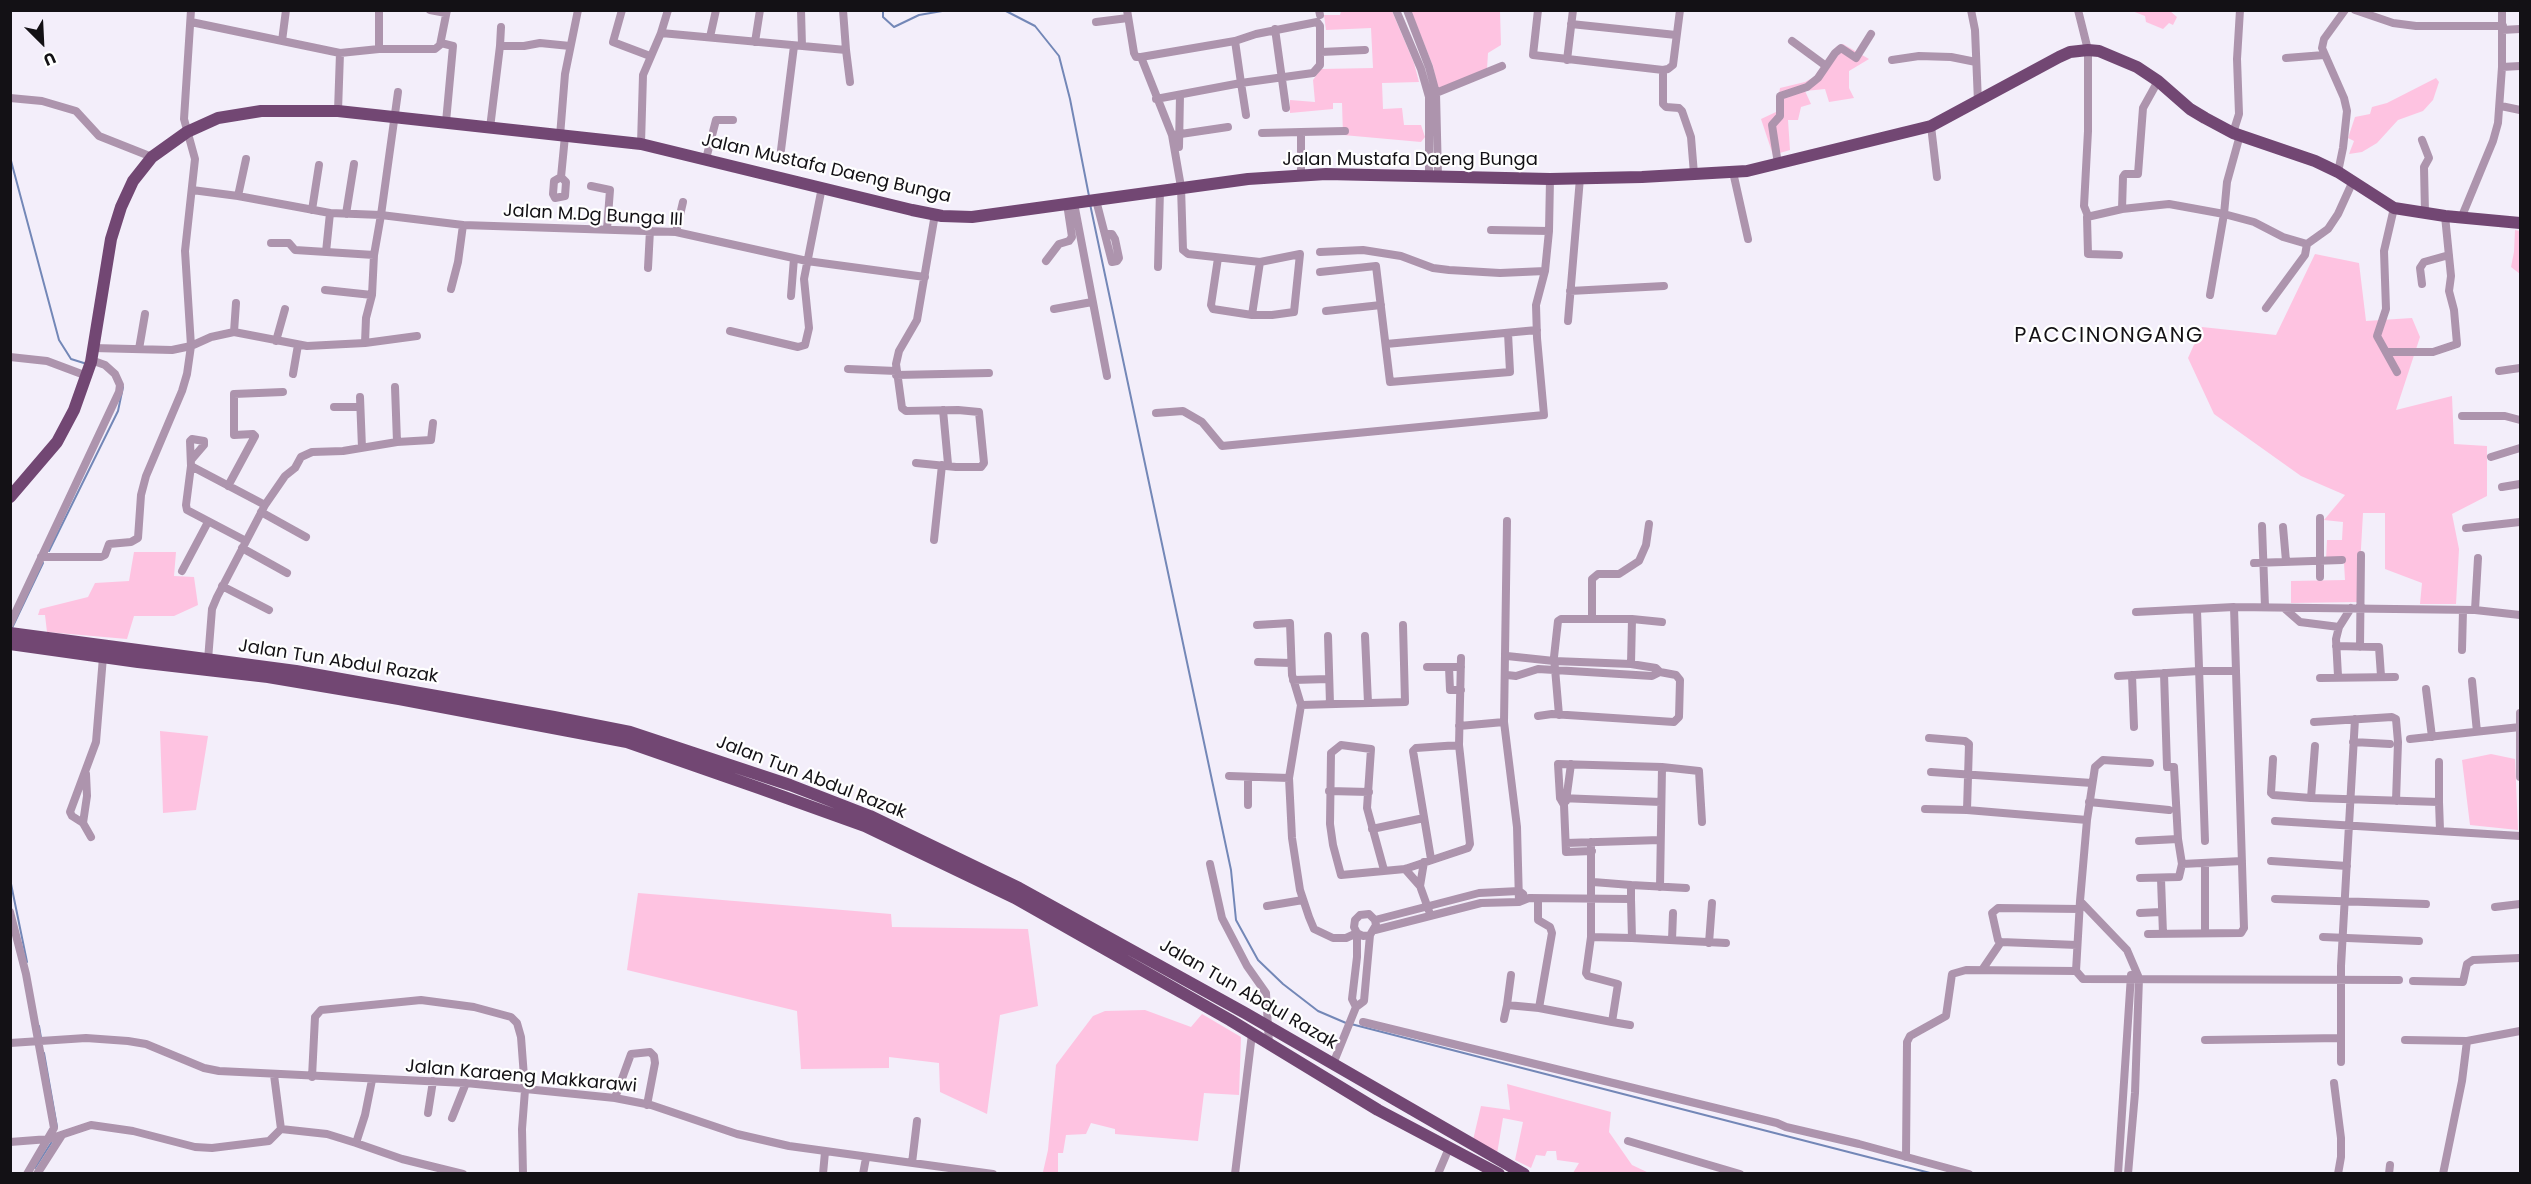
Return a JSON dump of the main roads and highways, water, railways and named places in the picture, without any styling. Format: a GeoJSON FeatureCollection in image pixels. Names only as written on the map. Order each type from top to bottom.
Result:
{"type":"FeatureCollection","features":[{"type":"Feature","properties":{"kind":"main road","name":"Jalan Mustafa Daeng Bunga"},"geometry":{"type":"LineString","coordinates":[[10,497],[57,442],[74,410],[90,363],[111,239],[126,194],[152,157],[188,131],[218,118],[261,111],[338,111],[641,144],[935,214],[972,217],[1248,179],[1301,176],[1580,178],[1733,172],[1778,164],[1931,126],[2058,57],[2070,52],[2088,50],[2099,51],[2137,67],[2158,81],[2190,109],[2237,134],[2315,161],[2338,172],[2394,208],[2445,216],[2520,223]]}},
{"type":"Feature","properties":{"kind":"main road","name":"Jalan Tun Abdul Razak"},"geometry":{"type":"LineString","coordinates":[[10,633],[109,654],[208,660],[308,679],[630,732],[763,776],[1028,893],[1524,1173]]}},
{"type":"Feature","properties":{"kind":"main road","name":"Jalan Tun Abdul Razak"},"geometry":{"type":"LineString","coordinates":[[10,644],[308,679]]}},
{"type":"Feature","properties":{"kind":"main road","name":"Jalan Tun Abdul Razak"},"geometry":{"type":"LineString","coordinates":[[868,821],[1016,898],[1252,1034],[1378,1110],[1499,1173]]}},
{"type":"Feature","properties":{"kind":"waterway"},"geometry":{"type":"LineString","coordinates":[[883,10],[883,17],[894,27],[919,15],[948,10]]}},
{"type":"Feature","properties":{"kind":"waterway"},"geometry":{"type":"LineString","coordinates":[[1004,10],[1035,26],[1059,56],[1089,196]]}},
{"type":"Feature","properties":{"kind":"waterway"},"geometry":{"type":"LineString","coordinates":[[10,157],[59,340],[71,359],[87,364]]}},
{"type":"Feature","properties":{"kind":"waterway"},"geometry":{"type":"LineString","coordinates":[[1090,204],[1231,870],[1236,920],[1258,960],[1283,984],[1318,1011],[1346,1023]]}},
{"type":"Feature","properties":{"kind":"waterway"},"geometry":{"type":"LineString","coordinates":[[49,551],[118,411],[123,387]]}},
{"type":"Feature","properties":{"kind":"waterway"},"geometry":{"type":"LineString","coordinates":[[12,628],[43,563]]}},
{"type":"Feature","properties":{"kind":"waterway"},"geometry":{"type":"LineString","coordinates":[[10,879],[27,962]]}},
{"type":"Feature","properties":{"kind":"waterway"},"geometry":{"type":"LineString","coordinates":[[1351,1024],[1934,1174]]}},
{"type":"Feature","properties":{"kind":"waterway"},"geometry":{"type":"LineString","coordinates":[[39,1026],[41,1038]]}},
{"type":"Feature","properties":{"kind":"waterway"},"geometry":{"type":"LineString","coordinates":[[44,1053],[57,1127]]}},
{"type":"Feature","properties":{"kind":"waterway"},"geometry":{"type":"LineString","coordinates":[[35,1168],[53,1140]]}},
{"type":"Feature","properties":{"kind":"district","name":"PACCINONGANG"},"geometry":{"type":"Point","coordinates":[2109,337]}}]}
